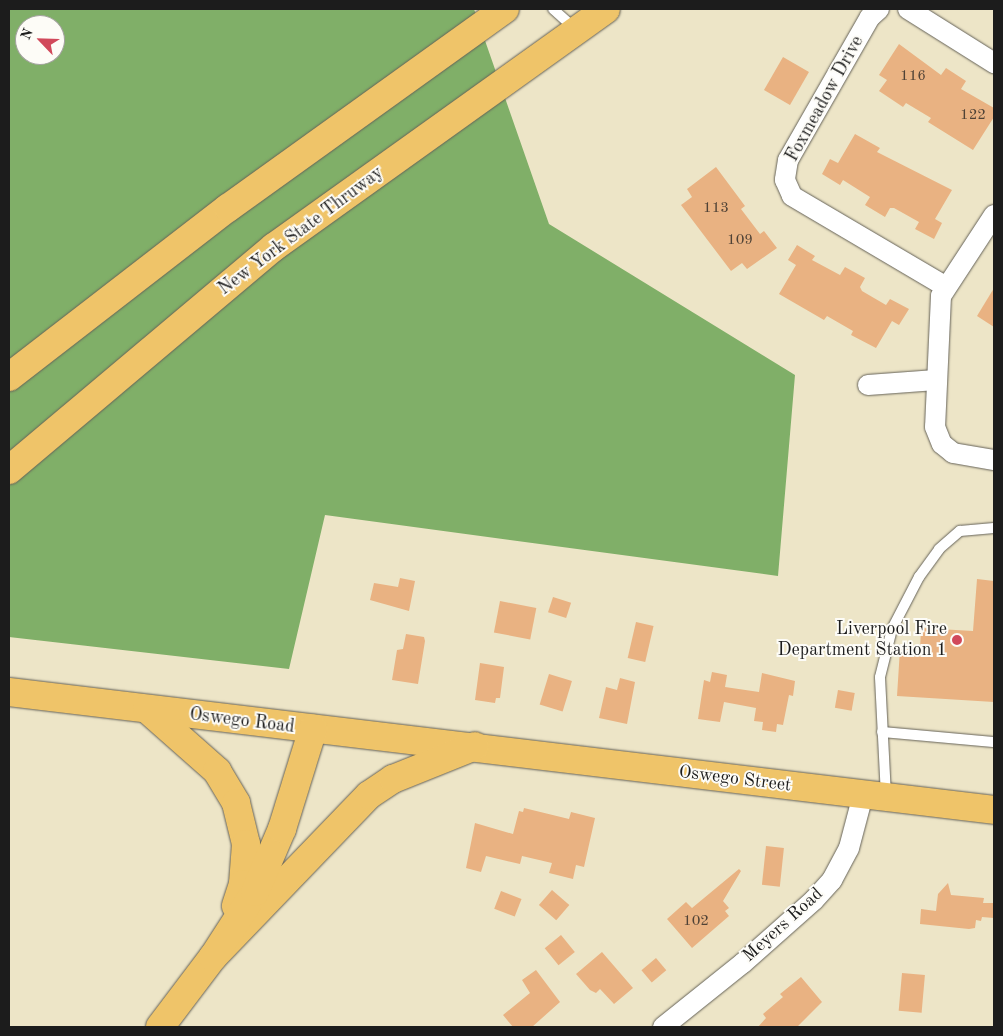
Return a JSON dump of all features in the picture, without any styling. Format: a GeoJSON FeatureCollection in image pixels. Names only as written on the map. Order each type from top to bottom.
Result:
{"type":"FeatureCollection","features":[{"type":"Feature","properties":{"kind":"main road"},"geometry":{"type":"LineString","coordinates":[[9,377],[228,208],[505,9]]}},
{"type":"Feature","properties":{"kind":"main road","name":"New York State Thruway"},"geometry":{"type":"LineString","coordinates":[[9,470],[274,247],[606,9]]}},
{"type":"Feature","properties":{"kind":"main road","name":"Oswego Road"},"geometry":{"type":"LineString","coordinates":[[9,692],[313,729],[475,746]]}},
{"type":"Feature","properties":{"kind":"main road"},"geometry":{"type":"LineString","coordinates":[[147,709],[217,771],[236,803],[246,844],[243,884],[213,958]]}},
{"type":"Feature","properties":{"kind":"main road"},"geometry":{"type":"LineString","coordinates":[[160,1027],[213,958],[255,892],[282,829],[313,729]]}},
{"type":"Feature","properties":{"kind":"main road"},"geometry":{"type":"LineString","coordinates":[[213,958],[370,795],[392,779],[475,746]]}},
{"type":"Feature","properties":{"kind":"main road","name":"Oswego Street"},"geometry":{"type":"LineString","coordinates":[[475,746],[994,810]]}},
{"type":"Feature","properties":{"kind":"street","name":"Foxmeadow Drive"},"geometry":{"type":"LineString","coordinates":[[880,9],[870,17],[788,160],[785,180],[792,196],[946,286]]}},
{"type":"Feature","properties":{"kind":"street"},"geometry":{"type":"LineString","coordinates":[[908,9],[994,63]]}},
{"type":"Feature","properties":{"kind":"street"},"geometry":{"type":"LineString","coordinates":[[994,215],[941,296],[936,380],[936,427],[942,444],[953,453],[994,460]]}},
{"type":"Feature","properties":{"kind":"street"},"geometry":{"type":"LineString","coordinates":[[868,385],[936,380]]}},
{"type":"Feature","properties":{"kind":"street","name":"Meyers Road"},"geometry":{"type":"LineString","coordinates":[[663,1027],[750,956],[814,900],[832,880],[875,796]]}},
{"type":"Feature","properties":{"kind":"lane"},"geometry":{"type":"LineString","coordinates":[[553,9],[576,30]]}},
{"type":"Feature","properties":{"kind":"lane"},"geometry":{"type":"LineString","coordinates":[[875,796],[882,732],[880,677],[884,650],[919,577],[939,548],[960,531],[994,528]]}},
{"type":"Feature","properties":{"kind":"lane"},"geometry":{"type":"LineString","coordinates":[[882,732],[994,742]]}},
{"type":"Feature","properties":{"kind":"green space"},"geometry":{"type":"Polygon","coordinates":[[[9,9],[474,9],[549,224],[795,375],[778,576],[325,515],[289,669],[9,637],[9,9]]]}},
{"type":"Feature","properties":{"kind":"building"},"geometry":{"type":"Polygon","coordinates":[[[899,44],[941,75],[946,68],[966,81],[961,89],[994,108],[994,117],[973,150],[928,122],[931,118],[906,103],[903,107],[879,91],[887,80],[879,75],[899,44]]]}},
{"type":"Feature","properties":{"kind":"building"},"geometry":{"type":"Polygon","coordinates":[[[783,57],[809,72],[790,105],[764,90],[783,57]]]}},
{"type":"Feature","properties":{"kind":"building"},"geometry":{"type":"Polygon","coordinates":[[[855,134],[880,148],[877,152],[952,190],[935,219],[942,223],[934,239],[915,229],[919,222],[894,208],[890,208],[885,217],[865,205],[870,197],[843,180],[840,185],[822,174],[830,159],[838,163],[855,134]]]}},
{"type":"Feature","properties":{"kind":"building"},"geometry":{"type":"Polygon","coordinates":[[[716,167],[745,206],[741,209],[760,234],[764,231],[777,248],[747,269],[742,263],[731,271],[681,205],[692,197],[687,189],[716,167]]]}},
{"type":"Feature","properties":{"kind":"building"},"geometry":{"type":"Polygon","coordinates":[[[797,245],[815,256],[812,260],[840,275],[845,267],[865,278],[860,287],[862,291],[886,305],[890,299],[909,309],[899,325],[892,321],[876,348],[851,335],[853,331],[827,316],[824,320],[779,294],[796,265],[788,260],[797,245]]]}},
{"type":"Feature","properties":{"kind":"building"},"geometry":{"type":"Polygon","coordinates":[[[994,288],[994,327],[977,316],[994,288]]]}},
{"type":"Feature","properties":{"kind":"building"},"geometry":{"type":"Polygon","coordinates":[[[400,578],[415,581],[409,611],[370,600],[374,583],[398,587],[400,578]]]}},
{"type":"Feature","properties":{"kind":"building","name":"Liverpool Fire Department Station 1"},"geometry":{"type":"Polygon","coordinates":[[[977,579],[994,581],[994,702],[897,696],[900,649],[920,650],[921,628],[973,631],[977,579]]]}},
{"type":"Feature","properties":{"kind":"building"},"geometry":{"type":"Polygon","coordinates":[[[553,597],[571,603],[566,618],[548,612],[553,597]]]}},
{"type":"Feature","properties":{"kind":"building"},"geometry":{"type":"Polygon","coordinates":[[[500,601],[536,608],[530,639],[494,632],[500,601]]]}},
{"type":"Feature","properties":{"kind":"building"},"geometry":{"type":"Polygon","coordinates":[[[636,622],[654,626],[645,662],[628,658],[636,622]]]}},
{"type":"Feature","properties":{"kind":"building"},"geometry":{"type":"Polygon","coordinates":[[[406,634],[424,637],[425,641],[418,684],[392,680],[397,650],[403,649],[406,634]]]}},
{"type":"Feature","properties":{"kind":"building"},"geometry":{"type":"Polygon","coordinates":[[[480,663],[504,667],[500,698],[496,698],[495,703],[475,700],[480,663]]]}},
{"type":"Feature","properties":{"kind":"building"},"geometry":{"type":"Polygon","coordinates":[[[712,672],[727,675],[725,687],[759,692],[762,673],[795,681],[793,696],[789,695],[783,725],[777,724],[776,732],[762,730],[763,722],[754,721],[756,708],[724,702],[720,722],[698,719],[704,680],[710,682],[712,672]]]}},
{"type":"Feature","properties":{"kind":"building"},"geometry":{"type":"Polygon","coordinates":[[[549,674],[572,681],[563,712],[540,705],[549,674]]]}},
{"type":"Feature","properties":{"kind":"building"},"geometry":{"type":"Polygon","coordinates":[[[620,678],[635,682],[627,724],[599,718],[606,687],[617,690],[620,678]]]}},
{"type":"Feature","properties":{"kind":"building"},"geometry":{"type":"Polygon","coordinates":[[[838,690],[855,693],[852,711],[835,708],[838,690]]]}},
{"type":"Feature","properties":{"kind":"building"},"geometry":{"type":"Polygon","coordinates":[[[524,808],[569,819],[571,812],[595,818],[584,867],[576,865],[573,879],[549,873],[552,863],[522,856],[520,864],[486,856],[481,872],[466,868],[475,823],[513,834],[519,811],[523,812],[524,808]]]}},
{"type":"Feature","properties":{"kind":"building"},"geometry":{"type":"Polygon","coordinates":[[[766,846],[784,848],[780,887],[762,885],[766,846]]]}},
{"type":"Feature","properties":{"kind":"building"},"geometry":{"type":"Polygon","coordinates":[[[739,869],[741,871],[723,901],[729,908],[725,911],[729,916],[692,948],[667,919],[686,902],[692,908],[739,869]]]}},
{"type":"Feature","properties":{"kind":"building"},"geometry":{"type":"Polygon","coordinates":[[[948,883],[951,895],[984,898],[983,903],[994,903],[994,918],[982,917],[981,921],[976,920],[975,928],[969,929],[920,924],[921,909],[936,911],[938,894],[948,883]]]}},
{"type":"Feature","properties":{"kind":"building"},"geometry":{"type":"Polygon","coordinates":[[[552,890],[569,905],[556,920],[539,905],[552,890]]]}},
{"type":"Feature","properties":{"kind":"building"},"geometry":{"type":"Polygon","coordinates":[[[501,891],[522,899],[515,917],[494,909],[501,891]]]}},
{"type":"Feature","properties":{"kind":"building"},"geometry":{"type":"Polygon","coordinates":[[[561,935],[575,952],[559,965],[545,948],[561,935]]]}},
{"type":"Feature","properties":{"kind":"building"},"geometry":{"type":"Polygon","coordinates":[[[602,952],[633,988],[614,1004],[600,989],[596,993],[590,990],[576,974],[602,952]]]}},
{"type":"Feature","properties":{"kind":"building"},"geometry":{"type":"Polygon","coordinates":[[[656,958],[666,970],[652,982],[641,970],[656,958]]]}},
{"type":"Feature","properties":{"kind":"building"},"geometry":{"type":"Polygon","coordinates":[[[536,970],[560,1002],[532,1027],[513,1027],[503,1015],[530,993],[522,980],[536,970]]]}},
{"type":"Feature","properties":{"kind":"building"},"geometry":{"type":"Polygon","coordinates":[[[902,973],[925,975],[922,1013],[899,1011],[902,973]]]}},
{"type":"Feature","properties":{"kind":"building"},"geometry":{"type":"Polygon","coordinates":[[[801,977],[822,1002],[797,1027],[758,1027],[766,1018],[763,1014],[783,997],[780,994],[801,977]]]}},
{"type":"Feature","properties":{"kind":"place","name":"Liverpool Fire Department Station 1"},"geometry":{"type":"Point","coordinates":[957,640]}}]}
